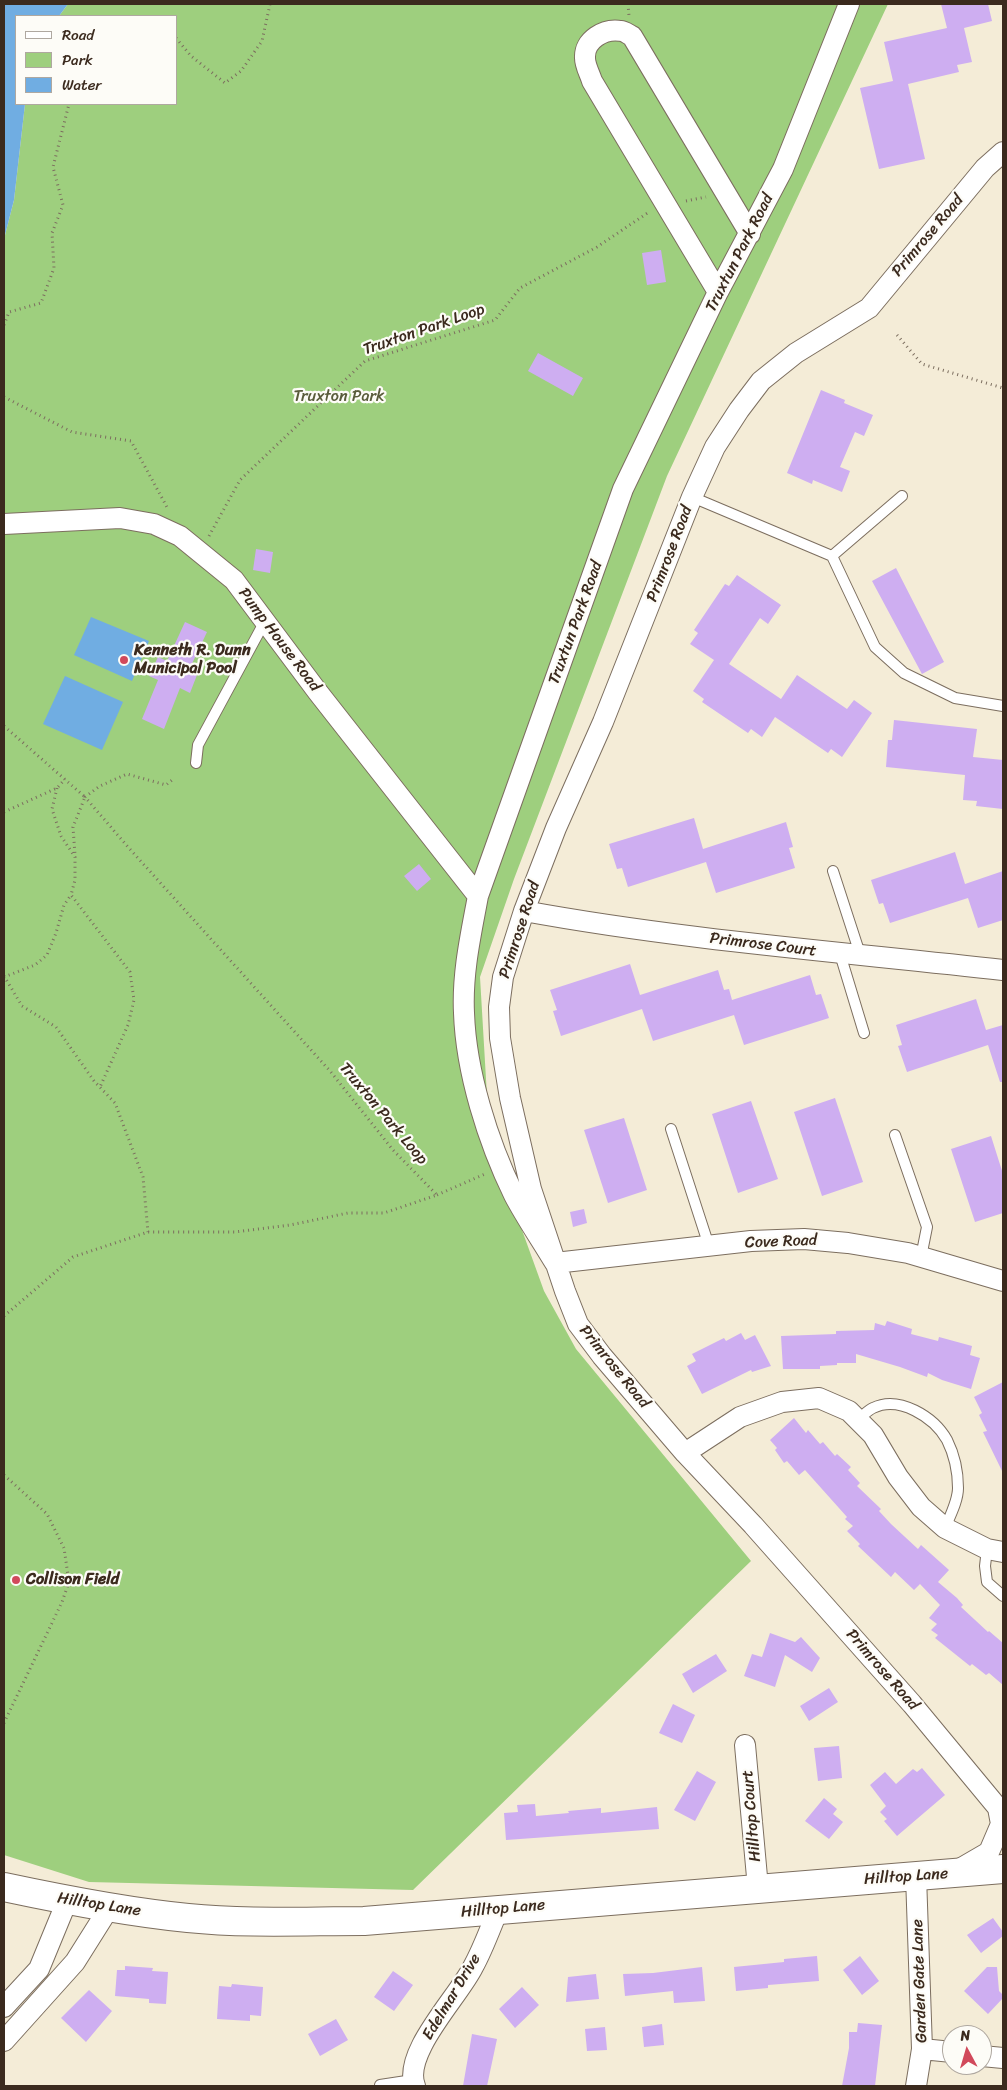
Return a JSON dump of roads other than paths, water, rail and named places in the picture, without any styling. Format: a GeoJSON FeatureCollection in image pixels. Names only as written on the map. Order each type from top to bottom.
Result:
{"type":"FeatureCollection","features":[{"type":"Feature","properties":{"kind":"street","name":"Truxtun Park Road"},"geometry":{"type":"LineString","coordinates":[[555,1264],[514,1195],[487,1129],[470,1064],[464,1013],[464,986],[466,958],[478,896],[624,489],[661,407],[718,292],[784,169],[850,4]]}},
{"type":"Feature","properties":{"kind":"street"},"geometry":{"type":"LineString","coordinates":[[718,292],[592,82],[585,59],[586,47],[595,36],[622,31],[632,36],[750,234]]}},
{"type":"Feature","properties":{"kind":"street","name":"Primrose Road"},"geometry":{"type":"LineString","coordinates":[[1001,1811],[912,1704],[822,1601],[685,1453],[602,1356],[578,1324],[555,1264],[531,1189],[510,1098],[500,1038],[499,1007],[502,976],[524,911],[556,828],[603,722],[692,497],[716,447],[739,410],[761,381],[796,353],[869,308],[984,168],[1003,152]]}},
{"type":"Feature","properties":{"kind":"street","name":"Pump House Road"},"geometry":{"type":"LineString","coordinates":[[4,524],[120,518],[154,524],[180,536],[234,580],[478,896]]}},
{"type":"Feature","properties":{"kind":"street","name":"Primrose Court"},"geometry":{"type":"LineString","coordinates":[[524,911],[604,926],[840,954],[860,954],[1003,970]]}},
{"type":"Feature","properties":{"kind":"street","name":"Cove Road"},"geometry":{"type":"LineString","coordinates":[[555,1264],[751,1241],[804,1239],[908,1252],[1003,1281]]}},
{"type":"Feature","properties":{"kind":"street"},"geometry":{"type":"LineString","coordinates":[[685,1453],[740,1417],[782,1402],[819,1398],[849,1411],[873,1435],[898,1477],[921,1507],[945,1528],[995,1550]]}},
{"type":"Feature","properties":{"kind":"street","name":"Hilltop Court"},"geometry":{"type":"LineString","coordinates":[[745,1745],[758,1888]]}},
{"type":"Feature","properties":{"kind":"street"},"geometry":{"type":"LineString","coordinates":[[953,1873],[989,1852],[1001,1824],[1001,1811]]}},
{"type":"Feature","properties":{"kind":"street","name":"Hilltop Lane"},"geometry":{"type":"LineString","coordinates":[[4,1887],[109,1908],[190,1918],[272,1921],[364,1921],[1003,1869]]}},
{"type":"Feature","properties":{"kind":"street","name":"Garden Gate Lane"},"geometry":{"type":"LineString","coordinates":[[916,1876],[922,2050],[916,2086]]}},
{"type":"Feature","properties":{"kind":"street"},"geometry":{"type":"LineString","coordinates":[[4,2008],[39,1969],[67,1901]]}},
{"type":"Feature","properties":{"kind":"street"},"geometry":{"type":"LineString","coordinates":[[4,2041],[75,1962],[109,1908]]}},
{"type":"Feature","properties":{"kind":"street","name":"Edelmar Drive"},"geometry":{"type":"LineString","coordinates":[[414,2083],[419,2052],[431,2028],[473,1968],[498,1910]]}},
{"type":"Feature","properties":{"kind":"street"},"geometry":{"type":"LineString","coordinates":[[922,2050],[942,2051]]}},
{"type":"Feature","properties":{"kind":"lane"},"geometry":{"type":"LineString","coordinates":[[832,556],[902,496]]}},
{"type":"Feature","properties":{"kind":"lane"},"geometry":{"type":"LineString","coordinates":[[692,497],[832,556],[875,647],[904,673],[955,698],[1003,706]]}},
{"type":"Feature","properties":{"kind":"lane"},"geometry":{"type":"LineString","coordinates":[[196,763],[198,745],[264,620]]}},
{"type":"Feature","properties":{"kind":"lane"},"geometry":{"type":"LineString","coordinates":[[832,870],[860,954]]}},
{"type":"Feature","properties":{"kind":"lane"},"geometry":{"type":"LineString","coordinates":[[840,954],[864,1033]]}},
{"type":"Feature","properties":{"kind":"lane"},"geometry":{"type":"LineString","coordinates":[[671,1129],[709,1246]]}},
{"type":"Feature","properties":{"kind":"lane"},"geometry":{"type":"LineString","coordinates":[[895,1134],[927,1227],[921,1257]]}},
{"type":"Feature","properties":{"kind":"lane"},"geometry":{"type":"LineString","coordinates":[[858,1420],[872,1408],[887,1404],[902,1404],[927,1417],[946,1439],[956,1464],[958,1490],[945,1528]]}},
{"type":"Feature","properties":{"kind":"lane"},"geometry":{"type":"LineString","coordinates":[[995,1550],[985,1566],[988,1582],[1003,1596]]}},
{"type":"Feature","properties":{"kind":"lane"},"geometry":{"type":"LineString","coordinates":[[380,2085],[414,2083]]}},
{"type":"Feature","properties":{"kind":"water"},"geometry":{"type":"Polygon","coordinates":[[[4,4],[68,4],[60,15],[15,15],[15,105],[25,105],[14,200],[4,239],[4,4]]]}},
{"type":"Feature","properties":{"kind":"water"},"geometry":{"type":"Polygon","coordinates":[[[91,617],[149,641],[132,681],[74,655],[91,617]]]}},
{"type":"Feature","properties":{"kind":"water"},"geometry":{"type":"Polygon","coordinates":[[[65,676],[123,702],[102,750],[43,724],[65,676]]]}},
{"type":"Feature","properties":{"kind":"place","name":"Kenneth R. Dunn Municipal Pool"},"geometry":{"type":"Point","coordinates":[124,660]}},
{"type":"Feature","properties":{"kind":"place","name":"Collison Field"},"geometry":{"type":"Point","coordinates":[16,1580]}},
{"type":"Feature","properties":{"kind":"park label","name":"Truxton Park"},"geometry":{"type":"Point","coordinates":[339,397]}}]}
